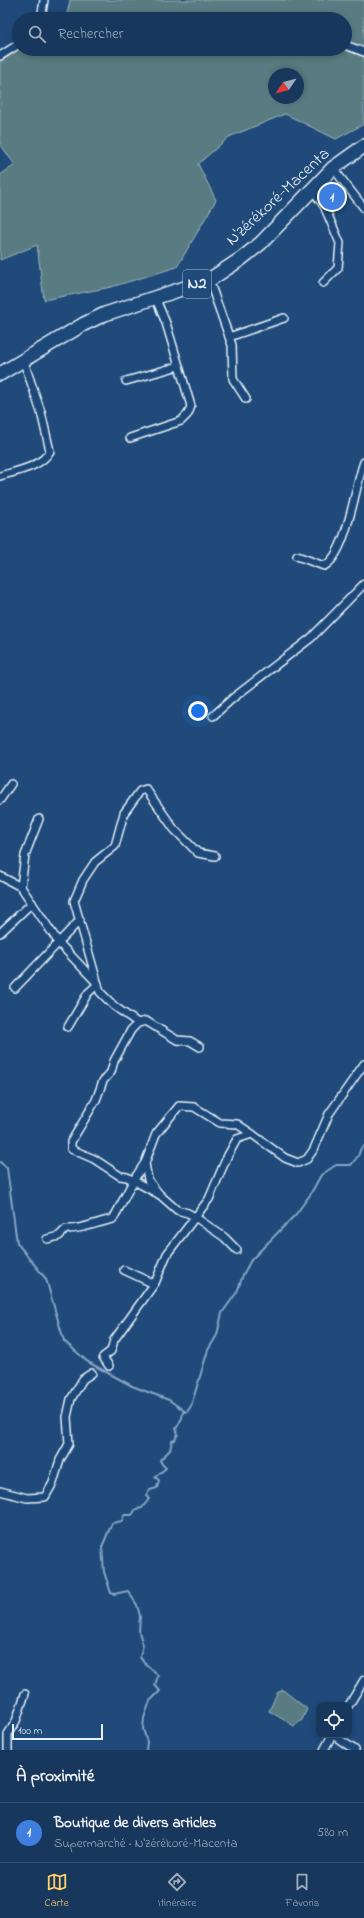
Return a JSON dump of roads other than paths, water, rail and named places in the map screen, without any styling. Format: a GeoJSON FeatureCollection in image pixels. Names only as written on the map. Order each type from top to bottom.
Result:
{"type":"FeatureCollection","features":[{"type":"Feature","properties":{"kind":"highway","name":"N'zérékoré-Macenta"},"geometry":{"type":"LineString","coordinates":[[0,374],[84,324],[155,297],[209,280],[241,259],[261,243],[333,168],[364,146]]}},
{"type":"Feature","properties":{"kind":"street"},"geometry":{"type":"LineString","coordinates":[[42,12],[44,0]]}},
{"type":"Feature","properties":{"kind":"street"},"geometry":{"type":"LineString","coordinates":[[0,56],[12,48]]}},
{"type":"Feature","properties":{"kind":"street"},"geometry":{"type":"LineString","coordinates":[[352,48],[364,52]]}},
{"type":"Feature","properties":{"kind":"street"},"geometry":{"type":"LineString","coordinates":[[333,168],[364,208]]}},
{"type":"Feature","properties":{"kind":"street"},"geometry":{"type":"LineString","coordinates":[[312,189],[324,206],[340,243],[338,268],[323,284]]}},
{"type":"Feature","properties":{"kind":"street"},"geometry":{"type":"LineString","coordinates":[[209,280],[232,345],[233,379],[246,399]]}},
{"type":"Feature","properties":{"kind":"street"},"geometry":{"type":"LineString","coordinates":[[130,438],[181,420],[188,414],[191,406],[166,323],[155,297]]}},
{"type":"Feature","properties":{"kind":"street"},"geometry":{"type":"LineString","coordinates":[[229,337],[284,318]]}},
{"type":"Feature","properties":{"kind":"street"},"geometry":{"type":"LineString","coordinates":[[0,476],[46,459],[50,451],[43,418],[23,359]]}},
{"type":"Feature","properties":{"kind":"street"},"geometry":{"type":"LineString","coordinates":[[126,381],[179,366]]}},
{"type":"Feature","properties":{"kind":"street"},"geometry":{"type":"LineString","coordinates":[[298,556],[324,566],[332,560],[352,515],[359,477],[364,462]]}},
{"type":"Feature","properties":{"kind":"street"},"geometry":{"type":"LineString","coordinates":[[213,716],[233,698],[311,638],[364,584]]}},
{"type":"Feature","properties":{"kind":"street"},"geometry":{"type":"LineString","coordinates":[[0,800],[11,784]]}},
{"type":"Feature","properties":{"kind":"street"},"geometry":{"type":"LineString","coordinates":[[138,1023],[114,1006],[100,992],[74,901],[83,880],[95,862],[115,846],[124,813],[140,791],[146,789],[174,829],[198,853],[215,856]]}},
{"type":"Feature","properties":{"kind":"street"},"geometry":{"type":"LineString","coordinates":[[21,888],[25,855],[39,819]]}},
{"type":"Feature","properties":{"kind":"street"},"geometry":{"type":"LineString","coordinates":[[0,876],[21,888],[59,943],[98,984]]}},
{"type":"Feature","properties":{"kind":"street"},"geometry":{"type":"LineString","coordinates":[[0,933],[32,903]]}},
{"type":"Feature","properties":{"kind":"street"},"geometry":{"type":"LineString","coordinates":[[15,988],[80,920]]}},
{"type":"Feature","properties":{"kind":"street"},"geometry":{"type":"LineString","coordinates":[[68,1027],[88,993],[98,984]]}},
{"type":"Feature","properties":{"kind":"street"},"geometry":{"type":"LineString","coordinates":[[160,1195],[133,1180],[120,1176],[94,1159],[71,1149],[71,1142],[96,1100],[103,1081],[111,1072],[114,1062],[131,1030],[138,1023],[146,1021],[177,1040],[190,1041],[200,1047]]}},
{"type":"Feature","properties":{"kind":"street"},"geometry":{"type":"LineString","coordinates":[[47,1239],[59,1236],[66,1229],[75,1230],[113,1219],[124,1201],[133,1180],[145,1163],[156,1134],[179,1106],[194,1107],[220,1124],[237,1124],[285,1158],[298,1163],[307,1159],[314,1149],[329,1114],[364,1064]]}},
{"type":"Feature","properties":{"kind":"street"},"geometry":{"type":"LineString","coordinates":[[109,1366],[103,1357],[111,1351],[114,1340],[119,1332],[154,1284],[167,1254],[209,1199],[224,1164],[237,1139],[252,1134]]}},
{"type":"Feature","properties":{"kind":"street"},"geometry":{"type":"LineString","coordinates":[[145,1163],[148,1180],[160,1195],[177,1210],[195,1217],[224,1237],[237,1250]]}},
{"type":"Feature","properties":{"kind":"street"},"geometry":{"type":"LineString","coordinates":[[124,1270],[154,1284]]}},
{"type":"Feature","properties":{"kind":"street"},"geometry":{"type":"LineString","coordinates":[[0,1491],[27,1498],[45,1497],[53,1483],[60,1460],[69,1444],[67,1417],[71,1399],[83,1379],[92,1373]]}},
{"type":"Feature","properties":{"kind":"street"},"geometry":{"type":"LineString","coordinates":[[351,1702],[364,1680]]}},
{"type":"Feature","properties":{"kind":"street"},"geometry":{"type":"LineString","coordinates":[[8,1750],[8,1734],[16,1721],[25,1694]]}},
{"type":"Feature","properties":{"kind":"street"},"geometry":{"type":"LineString","coordinates":[[324,1750],[330,1738]]}},
{"type":"Feature","properties":{"kind":"street"},"geometry":{"type":"LineString","coordinates":[[337,1738],[355,1750]]}},
{"type":"Feature","properties":{"kind":"waterway"},"geometry":{"type":"LineString","coordinates":[[146,1750],[147,1742],[143,1729],[144,1718],[150,1701],[160,1691],[155,1685],[158,1676],[144,1663],[140,1657],[143,1645],[139,1632],[140,1616],[137,1605],[128,1591],[114,1594],[111,1593],[104,1572],[102,1547],[112,1523],[122,1521],[124,1515],[132,1515],[136,1509],[142,1508],[149,1499],[146,1496],[150,1490],[157,1488],[159,1480],[155,1477],[166,1468],[160,1460],[170,1450],[172,1441],[175,1440],[178,1434],[176,1429],[182,1418],[183,1412],[187,1412],[191,1406],[208,1350],[217,1335],[222,1313],[237,1292],[243,1275],[251,1260],[296,1214],[310,1195],[321,1175],[336,1165],[351,1165],[358,1156],[361,1148],[364,1146]]}},
{"type":"Feature","properties":{"kind":"waterway"},"geometry":{"type":"LineString","coordinates":[[0,1162],[7,1168],[17,1243],[46,1279],[64,1341],[88,1362],[132,1386],[169,1400],[186,1412]]}},
{"type":"Feature","properties":{"kind":"place","name":"Boutique de divers articles"},"geometry":{"type":"Point","coordinates":[332,197]}}]}
